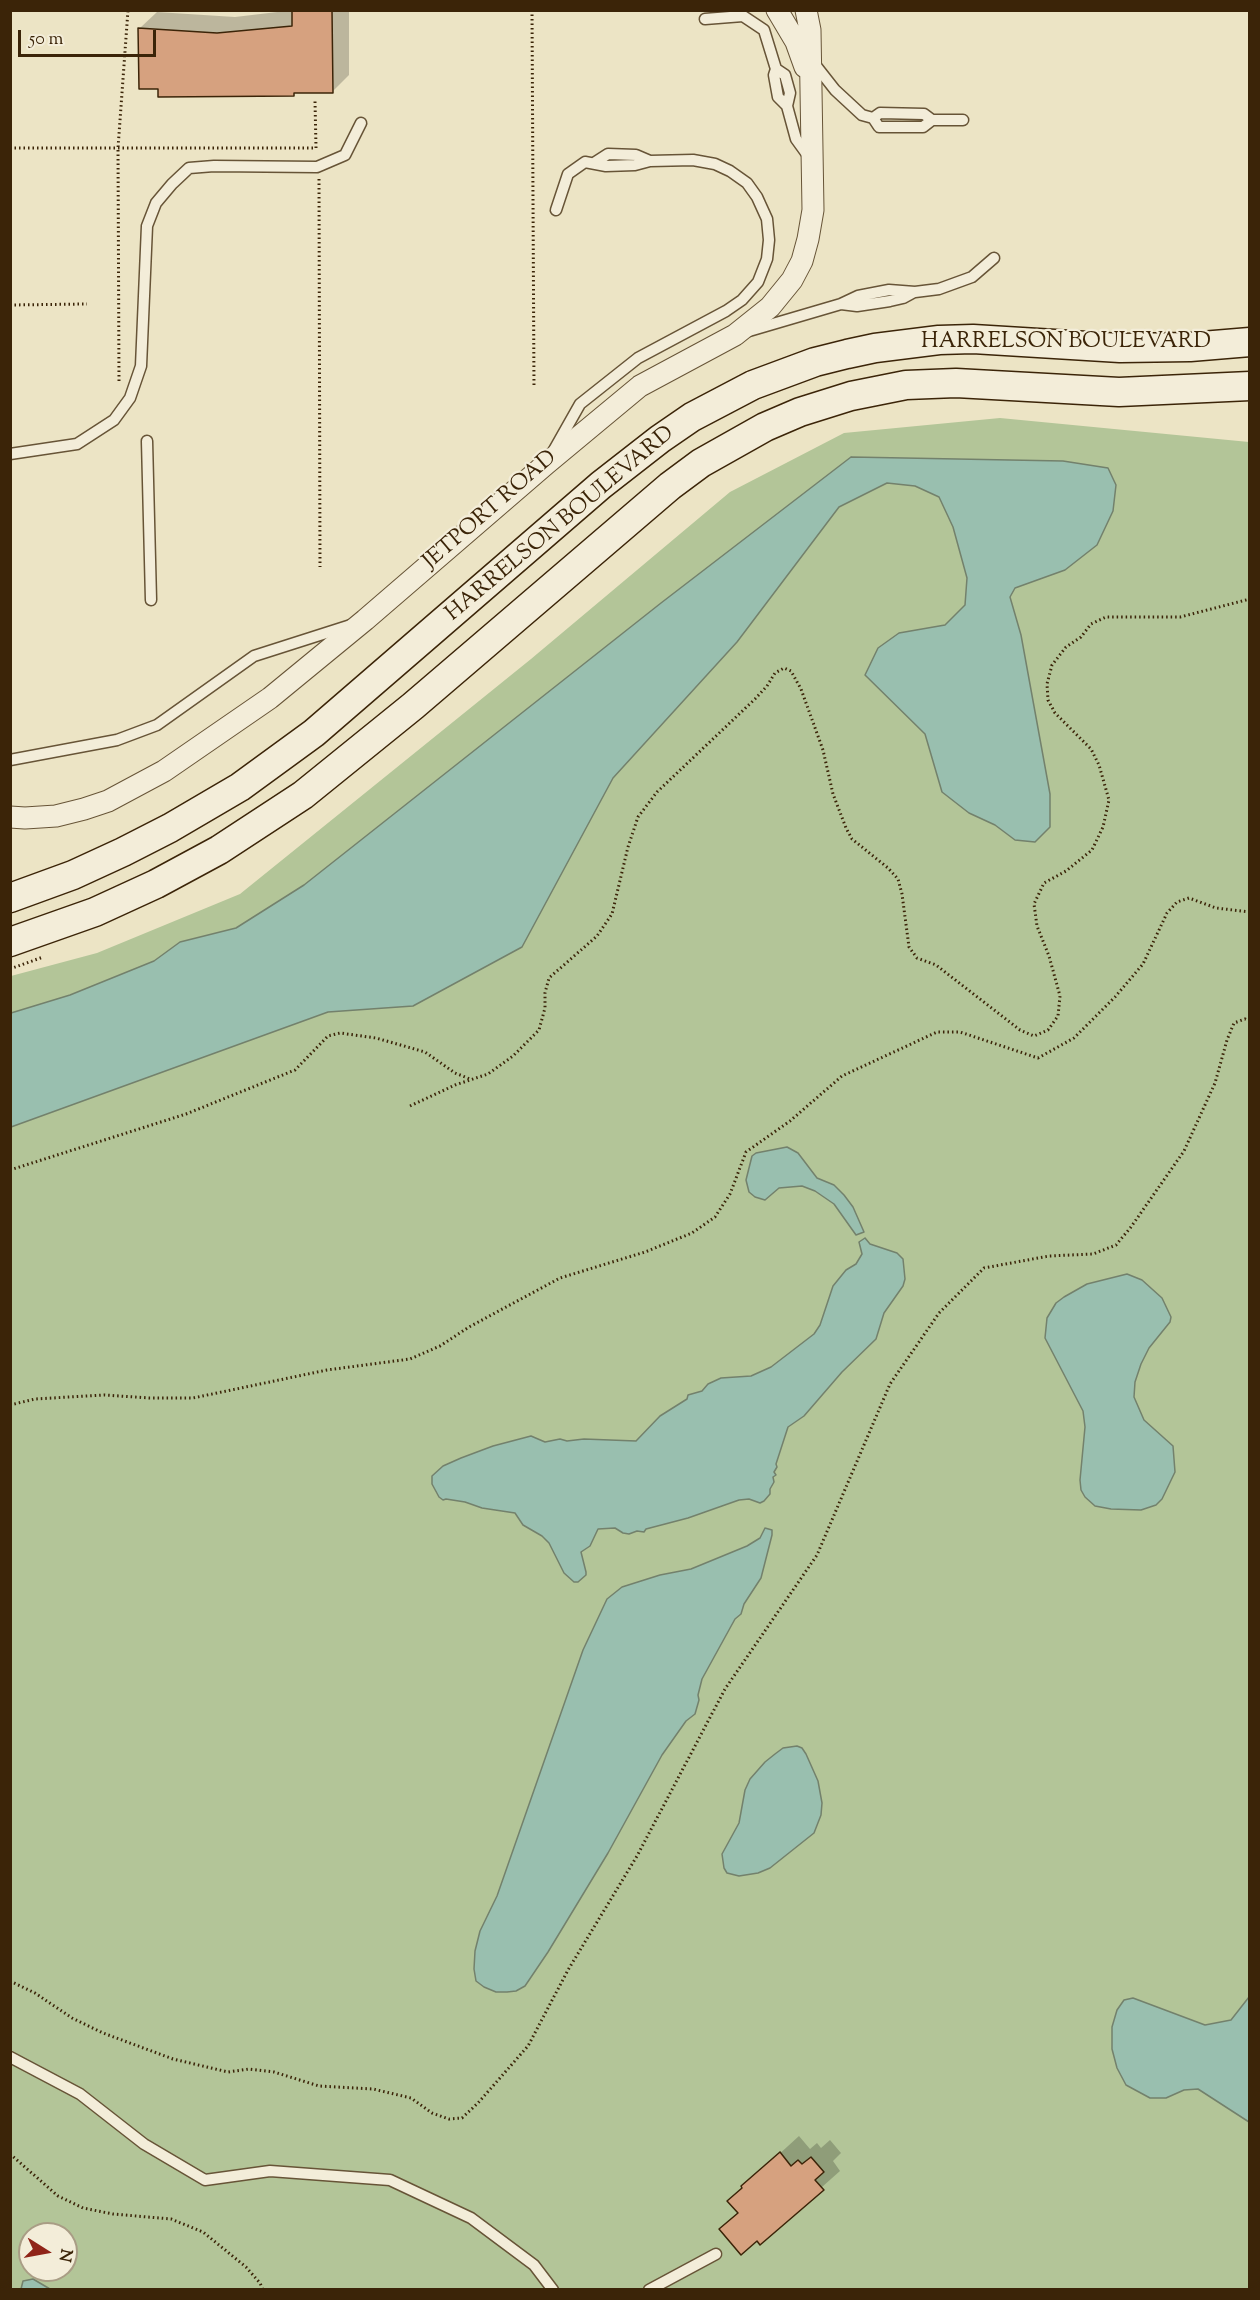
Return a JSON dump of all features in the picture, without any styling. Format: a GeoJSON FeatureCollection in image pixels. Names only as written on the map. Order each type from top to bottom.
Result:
{"type":"FeatureCollection","features":[{"type":"Feature","properties":{"kind":"main road","name":"HARRELSON BOULEVARD"},"geometry":{"type":"LineString","coordinates":[[10,898],[123,852],[170,828],[240,787],[314,733],[601,485],[692,417],[753,385],[815,362],[847,354],[939,340],[973,339],[1120,348],[1250,342]]}},
{"type":"Feature","properties":{"kind":"main road","name":"HARRELSON BOULEVARD"},"geometry":{"type":"LineString","coordinates":[[10,942],[95,912],[156,884],[219,850],[303,795],[412,706],[670,486],[701,463],[765,427],[800,412],[851,396],[906,385],[956,382],[1119,392],[1250,386]]}},
{"type":"Feature","properties":{"kind":"street","name":"JETPORT ROAD"},"geometry":{"type":"LineString","coordinates":[[777,10],[796,42],[812,84]]}},
{"type":"Feature","properties":{"kind":"street","name":"JETPORT ROAD"},"geometry":{"type":"LineString","coordinates":[[10,817],[56,816],[84,809],[108,801],[164,771],[270,698],[640,386],[735,335],[776,300],[792,280],[802,261],[813,210],[812,84],[810,30],[806,10]]}},
{"type":"Feature","properties":{"kind":"lane"},"geometry":{"type":"LineString","coordinates":[[705,19],[743,16],[764,30],[776,69],[774,75],[778,97],[787,106],[796,139],[812,162]]}},
{"type":"Feature","properties":{"kind":"lane"},"geometry":{"type":"LineString","coordinates":[[811,60],[835,90],[862,115],[873,118],[880,113],[924,114],[932,120],[963,120]]}},
{"type":"Feature","properties":{"kind":"lane"},"geometry":{"type":"LineString","coordinates":[[10,454],[77,444],[114,420],[130,398],[141,366],[147,226],[156,203],[172,184],[189,168],[319,166],[345,154],[361,123]]}},
{"type":"Feature","properties":{"kind":"lane"},"geometry":{"type":"LineString","coordinates":[[546,464],[580,404],[638,358],[726,311],[742,300],[758,282],[767,259],[769,240],[767,219],[757,197],[747,183],[715,164],[693,160],[650,161],[635,165],[606,166],[585,162],[568,174],[556,210]]}},
{"type":"Feature","properties":{"kind":"lane"},"geometry":{"type":"LineString","coordinates":[[735,335],[858,296],[888,290],[915,292],[939,289],[972,277],[994,258]]}},
{"type":"Feature","properties":{"kind":"lane"},"geometry":{"type":"LineString","coordinates":[[147,441],[151,600]]}},
{"type":"Feature","properties":{"kind":"lane"},"geometry":{"type":"LineString","coordinates":[[10,760],[117,740],[156,724],[254,657],[365,620]]}},
{"type":"Feature","properties":{"kind":"lane"},"geometry":{"type":"LineString","coordinates":[[10,2057],[80,2094],[144,2144],[205,2180],[270,2171],[390,2180],[471,2218],[534,2265],[553,2289]]}},
{"type":"Feature","properties":{"kind":"lane"},"geometry":{"type":"LineString","coordinates":[[649,2289],[716,2254]]}},
{"type":"Feature","properties":{"kind":"path"},"geometry":{"type":"LineString","coordinates":[[119,381],[118,148],[128,10]]}},
{"type":"Feature","properties":{"kind":"path"},"geometry":{"type":"LineString","coordinates":[[532,10],[534,388]]}},
{"type":"Feature","properties":{"kind":"path"},"geometry":{"type":"LineString","coordinates":[[315,101],[316,148],[319,166],[320,567]]}},
{"type":"Feature","properties":{"kind":"path"},"geometry":{"type":"LineString","coordinates":[[10,148],[316,148]]}},
{"type":"Feature","properties":{"kind":"path"},"geometry":{"type":"LineString","coordinates":[[10,305],[87,304]]}},
{"type":"Feature","properties":{"kind":"path"},"geometry":{"type":"LineString","coordinates":[[410,1106],[470,1079],[488,1074],[513,1056],[538,1030],[545,1008],[545,993],[549,978],[597,936],[612,915],[628,847],[638,817],[657,792],[755,699],[775,673],[784,668],[791,671],[801,689],[823,750],[833,794],[846,828],[852,839],[898,879],[909,947],[916,958],[936,964],[1020,1030],[1034,1036],[1048,1030],[1058,1016],[1060,996],[1049,956],[1037,926],[1034,904],[1044,883],[1066,871],[1092,850],[1103,826],[1108,800],[1099,765],[1091,749],[1055,713],[1048,700],[1047,684],[1052,665],[1066,647],[1081,636],[1091,624],[1106,617],[1180,617],[1250,599]]}},
{"type":"Feature","properties":{"kind":"path"},"geometry":{"type":"LineString","coordinates":[[10,1405],[35,1399],[104,1395],[193,1398],[327,1370],[410,1359],[440,1346],[469,1327],[560,1278],[645,1252],[692,1233],[715,1217],[730,1194],[746,1152],[790,1121],[842,1076],[937,1032],[960,1032],[1038,1058],[1074,1038],[1115,997],[1143,964],[1167,913],[1177,902],[1189,898],[1216,908],[1250,912]]}},
{"type":"Feature","properties":{"kind":"path"},"geometry":{"type":"LineString","coordinates":[[10,969],[53,954]]}},
{"type":"Feature","properties":{"kind":"path"},"geometry":{"type":"LineString","coordinates":[[10,1981],[35,1993],[72,2018],[103,2033],[172,2059],[228,2072],[249,2069],[274,2072],[319,2086],[373,2089],[411,2098],[432,2113],[449,2119],[462,2118],[528,2046],[568,1970],[637,1856],[725,1689],[817,1555],[890,1384],[939,1313],[984,1268],[1049,1256],[1093,1254],[1116,1245],[1184,1151],[1215,1083],[1234,1023],[1245,1019],[1250,1021]]}},
{"type":"Feature","properties":{"kind":"path"},"geometry":{"type":"LineString","coordinates":[[10,1170],[186,1114],[295,1070],[328,1036],[340,1033],[376,1038],[424,1052],[455,1073],[470,1079]]}},
{"type":"Feature","properties":{"kind":"path"},"geometry":{"type":"LineString","coordinates":[[10,2154],[58,2196],[83,2208],[113,2214],[171,2219],[203,2232],[246,2267],[260,2283],[262,2289]]}},
{"type":"Feature","properties":{"kind":"shaded area"},"geometry":{"type":"Polygon","coordinates":[[[1000,418],[1249,442],[1249,2289],[11,2290],[11,976],[97,953],[240,894],[531,659],[730,492],[844,433],[1000,418]]]}},
{"type":"Feature","properties":{"kind":"shaded area"},"geometry":{"type":"Polygon","coordinates":[[[851,457],[1063,461],[1108,468],[1116,485],[1113,511],[1097,545],[1065,570],[1015,588],[1010,597],[1021,635],[1050,794],[1050,827],[1035,842],[1015,840],[995,825],[969,813],[942,792],[925,734],[865,675],[878,648],[899,633],[945,625],[965,605],[967,578],[953,527],[939,497],[915,486],[887,483],[839,507],[737,642],[613,778],[522,947],[413,1006],[328,1012],[11,1127],[11,1013],[70,995],[154,961],[180,942],[236,928],[304,885],[661,603],[851,457]]]}},
{"type":"Feature","properties":{"kind":"shaded area"},"geometry":{"type":"Polygon","coordinates":[[[787,1147],[798,1153],[817,1178],[834,1185],[844,1195],[853,1207],[864,1232],[856,1235],[834,1204],[815,1191],[802,1186],[779,1188],[765,1200],[749,1192],[746,1180],[752,1156],[756,1153],[787,1147]]]}},
{"type":"Feature","properties":{"kind":"shaded area"},"geometry":{"type":"Polygon","coordinates":[[[865,1238],[870,1244],[897,1253],[903,1259],[905,1279],[903,1286],[884,1313],[876,1339],[842,1372],[804,1416],[788,1427],[776,1464],[774,1482],[770,1494],[764,1501],[760,1503],[749,1499],[739,1500],[688,1518],[646,1529],[644,1532],[637,1531],[629,1534],[615,1528],[598,1529],[590,1546],[581,1552],[586,1575],[578,1582],[574,1582],[564,1573],[549,1543],[523,1525],[515,1513],[482,1508],[465,1502],[443,1500],[439,1497],[432,1484],[432,1476],[443,1466],[461,1458],[493,1446],[531,1436],[545,1442],[560,1439],[567,1441],[584,1439],[636,1441],[660,1416],[687,1399],[688,1395],[702,1391],[708,1384],[721,1378],[751,1376],[771,1367],[814,1334],[820,1325],[833,1286],[846,1270],[856,1264],[862,1254],[859,1242],[865,1238]]]}},
{"type":"Feature","properties":{"kind":"shaded area"},"geometry":{"type":"Polygon","coordinates":[[[1127,1274],[1142,1280],[1162,1298],[1171,1317],[1170,1322],[1149,1348],[1141,1364],[1135,1382],[1134,1397],[1144,1420],[1173,1446],[1175,1472],[1162,1499],[1156,1505],[1141,1510],[1095,1506],[1081,1490],[1085,1427],[1083,1411],[1045,1338],[1047,1318],[1056,1303],[1087,1284],[1127,1274]]]}},
{"type":"Feature","properties":{"kind":"shaded area"},"geometry":{"type":"Polygon","coordinates":[[[765,1528],[772,1530],[772,1535],[761,1578],[702,1679],[695,1714],[686,1721],[662,1755],[608,1853],[525,1986],[516,1991],[507,1992],[496,1992],[484,1987],[476,1981],[474,1969],[475,1951],[480,1931],[497,1896],[583,1650],[607,1599],[622,1587],[660,1575],[691,1569],[747,1546],[760,1538],[765,1528]]]}},
{"type":"Feature","properties":{"kind":"shaded area"},"geometry":{"type":"Polygon","coordinates":[[[797,1746],[802,1748],[806,1754],[818,1781],[822,1803],[821,1815],[814,1833],[770,1868],[758,1873],[739,1876],[727,1873],[722,1854],[739,1823],[745,1790],[750,1779],[765,1762],[783,1748],[797,1746]]]}},
{"type":"Feature","properties":{"kind":"shaded area"},"geometry":{"type":"Polygon","coordinates":[[[1249,1997],[1249,2122],[1198,2089],[1184,2090],[1166,2098],[1150,2098],[1126,2085],[1117,2068],[1112,2049],[1112,2027],[1117,2010],[1124,2000],[1133,1998],[1205,2025],[1231,2020],[1249,1997]]]}},
{"type":"Feature","properties":{"kind":"shaded area"},"geometry":{"type":"Polygon","coordinates":[[[23,2282],[38,2282],[50,2289],[21,2289],[23,2282]]]}},
{"type":"Feature","properties":{"kind":"building"},"geometry":{"type":"Polygon","coordinates":[[[292,10],[332,10],[333,93],[294,93],[294,96],[158,97],[158,89],[139,89],[138,28],[217,33],[292,26],[292,10]]]}},
{"type":"Feature","properties":{"kind":"building"},"geometry":{"type":"Polygon","coordinates":[[[780,2152],[791,2166],[798,2160],[802,2164],[811,2157],[824,2172],[815,2180],[824,2190],[760,2245],[757,2241],[741,2255],[719,2229],[738,2213],[727,2201],[780,2152]]]}}]}
